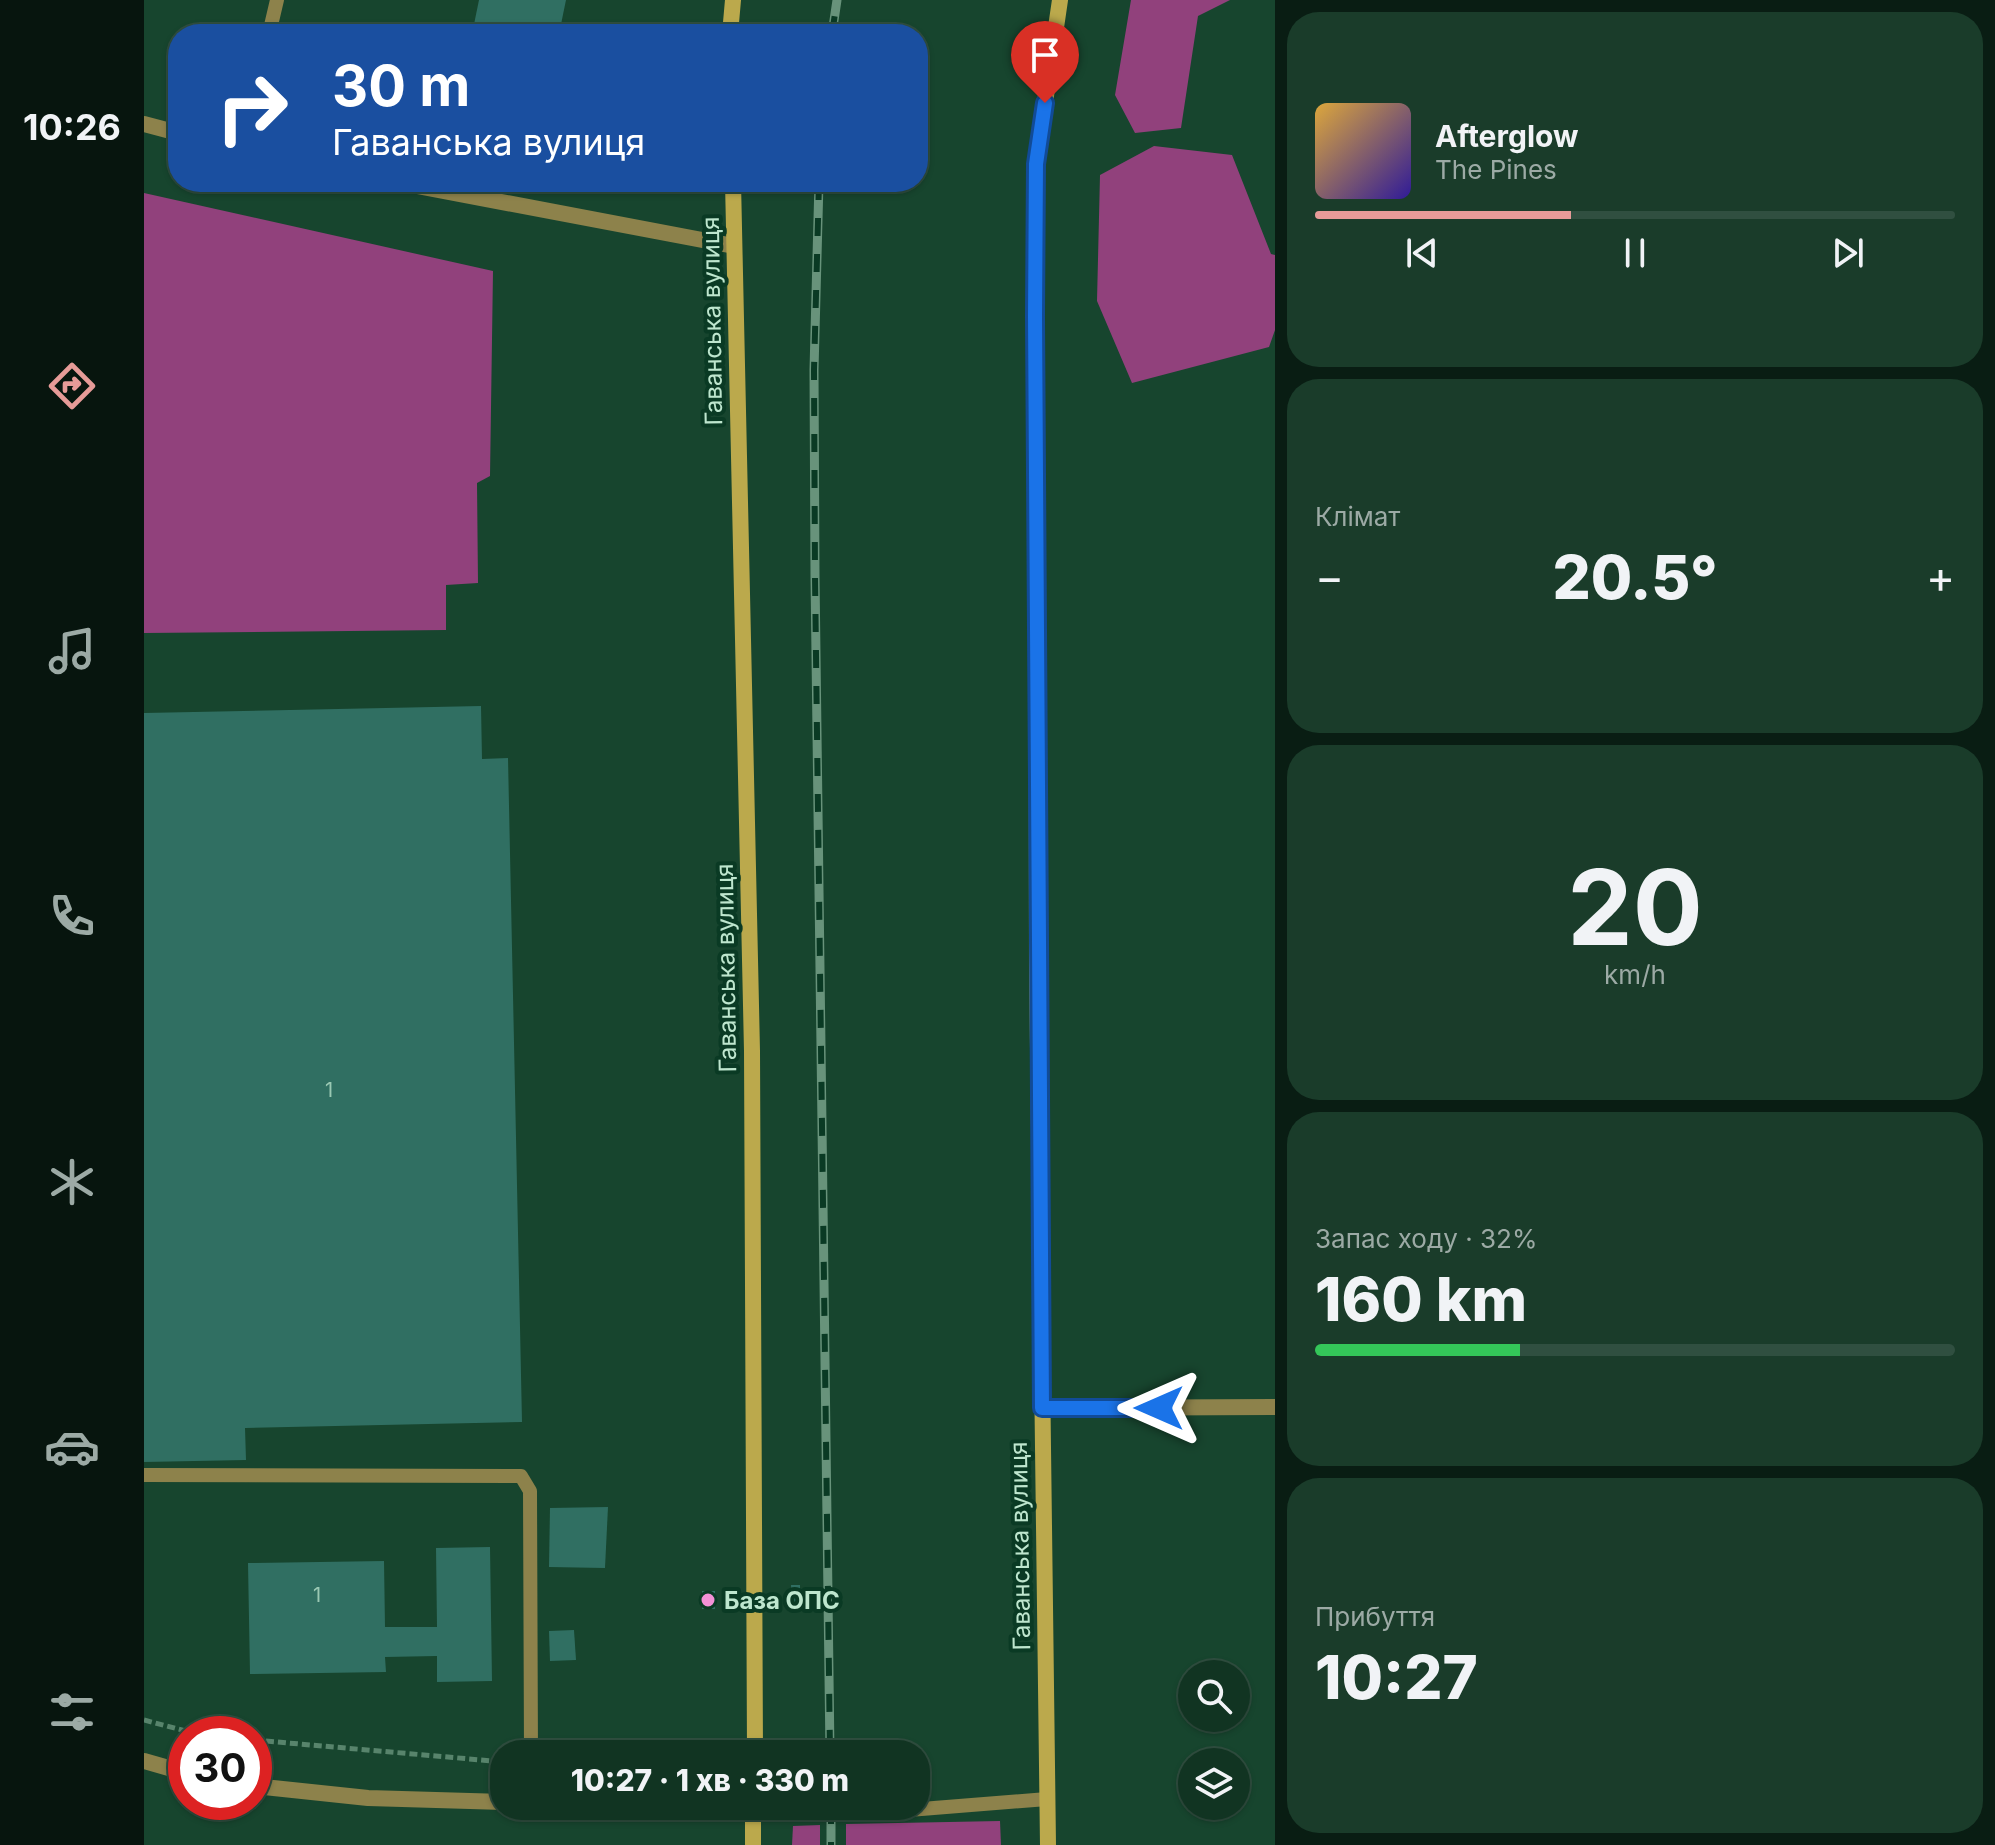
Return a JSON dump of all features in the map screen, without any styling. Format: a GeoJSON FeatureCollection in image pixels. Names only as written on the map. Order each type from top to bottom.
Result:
{"type":"FeatureCollection","features":[{"type":"Feature","properties":{"kind":"main road"},"geometry":{"type":"LineString","coordinates":[[731,24],[733,0]]}},
{"type":"Feature","properties":{"kind":"main road","name":"Гаванська вулиця"},"geometry":{"type":"LineString","coordinates":[[1048,1845],[1037,906],[1036,164],[1060,0]]}},
{"type":"Feature","properties":{"kind":"main road","name":"Гаванська вулиця"},"geometry":{"type":"LineString","coordinates":[[733,192],[752,1051],[755,1740]]}},
{"type":"Feature","properties":{"kind":"main road"},"geometry":{"type":"LineString","coordinates":[[753,1820],[753,1845]]}},
{"type":"Feature","properties":{"kind":"street"},"geometry":{"type":"LineString","coordinates":[[144,124],[168,130]]}},
{"type":"Feature","properties":{"kind":"street"},"geometry":{"type":"LineString","coordinates":[[449,192],[734,246]]}},
{"type":"Feature","properties":{"kind":"street"},"geometry":{"type":"LineString","coordinates":[[1042,1408],[1275,1407]]}},
{"type":"Feature","properties":{"kind":"street"},"geometry":{"type":"LineString","coordinates":[[144,1761],[168,1768]]}},
{"type":"Feature","properties":{"kind":"street"},"geometry":{"type":"LineString","coordinates":[[272,1788],[368,1798],[490,1802]]}},
{"type":"Feature","properties":{"kind":"lane"},"geometry":{"type":"LineString","coordinates":[[271,24],[277,0]]}},
{"type":"Feature","properties":{"kind":"lane"},"geometry":{"type":"LineString","coordinates":[[144,1475],[521,1476],[530,1491],[531,1740]]}},
{"type":"Feature","properties":{"kind":"lane"},"geometry":{"type":"LineString","coordinates":[[930,1808],[1047,1799]]}},
{"type":"Feature","properties":{"kind":"path"},"geometry":{"type":"LineString","coordinates":[[144,1720],[168,1726]]}},
{"type":"Feature","properties":{"kind":"path"},"geometry":{"type":"LineString","coordinates":[[272,1742],[490,1761]]}},
{"type":"Feature","properties":{"kind":"shaded area"},"geometry":{"type":"Polygon","coordinates":[[[1131,0],[1230,0],[1198,16],[1181,128],[1135,133],[1115,95],[1131,0]]]}},
{"type":"Feature","properties":{"kind":"shaded area"},"geometry":{"type":"Polygon","coordinates":[[[1154,146],[1232,155],[1271,254],[1275,255],[1275,330],[1269,347],[1132,383],[1097,301],[1100,175],[1154,146]]]}},
{"type":"Feature","properties":{"kind":"shaded area"},"geometry":{"type":"Polygon","coordinates":[[[144,193],[493,271],[490,476],[477,483],[478,583],[446,585],[446,630],[144,633],[144,193]]]}},
{"type":"Feature","properties":{"kind":"shaded area"},"geometry":{"type":"Polygon","coordinates":[[[1000,1821],[1001,1845],[846,1845],[846,1824],[1000,1821]]]}},
{"type":"Feature","properties":{"kind":"shaded area"},"geometry":{"type":"Polygon","coordinates":[[[820,1825],[820,1845],[792,1845],[793,1826],[820,1825]]]}},
{"type":"Feature","properties":{"kind":"building"},"geometry":{"type":"Polygon","coordinates":[[[479,0],[566,0],[561,24],[474,24],[479,0]]]}},
{"type":"Feature","properties":{"kind":"building"},"geometry":{"type":"Polygon","coordinates":[[[481,706],[482,759],[508,758],[522,1422],[245,1428],[246,1460],[144,1462],[144,713],[481,706]]]}},
{"type":"Feature","properties":{"kind":"building"},"geometry":{"type":"Polygon","coordinates":[[[608,1507],[605,1568],[549,1567],[550,1508],[608,1507]]]}},
{"type":"Feature","properties":{"kind":"building"},"geometry":{"type":"Polygon","coordinates":[[[490,1547],[492,1681],[437,1682],[437,1656],[385,1657],[386,1672],[250,1674],[248,1563],[384,1561],[385,1627],[437,1627],[436,1548],[490,1547]]]}},
{"type":"Feature","properties":{"kind":"building"},"geometry":{"type":"Polygon","coordinates":[[[791,1585],[800,1585],[800,1602],[792,1603],[791,1585]]]}},
{"type":"Feature","properties":{"kind":"building","name":"База ОПС"},"geometry":{"type":"Polygon","coordinates":[[[702,1591],[715,1591],[715,1609],[702,1609],[702,1591]]]}},
{"type":"Feature","properties":{"kind":"building"},"geometry":{"type":"Polygon","coordinates":[[[574,1630],[576,1660],[550,1661],[549,1631],[574,1630]]]}},
{"type":"Feature","properties":{"kind":"railway"},"geometry":{"type":"LineString","coordinates":[[833,24],[837,0]]}},
{"type":"Feature","properties":{"kind":"railway"},"geometry":{"type":"LineString","coordinates":[[819,192],[814,370],[815,576],[830,1740]]}},
{"type":"Feature","properties":{"kind":"railway"},"geometry":{"type":"LineString","coordinates":[[831,1820],[831,1845]]}},
{"type":"Feature","properties":{"kind":"place","name":"База ОПС"},"geometry":{"type":"Point","coordinates":[708,1600]}},
{"type":"Feature","properties":{"kind":"route"},"geometry":{"type":"LineString","coordinates":[[1045,103],[1036,164],[1035,317],[1042,1408],[1159,1408]]}}]}
